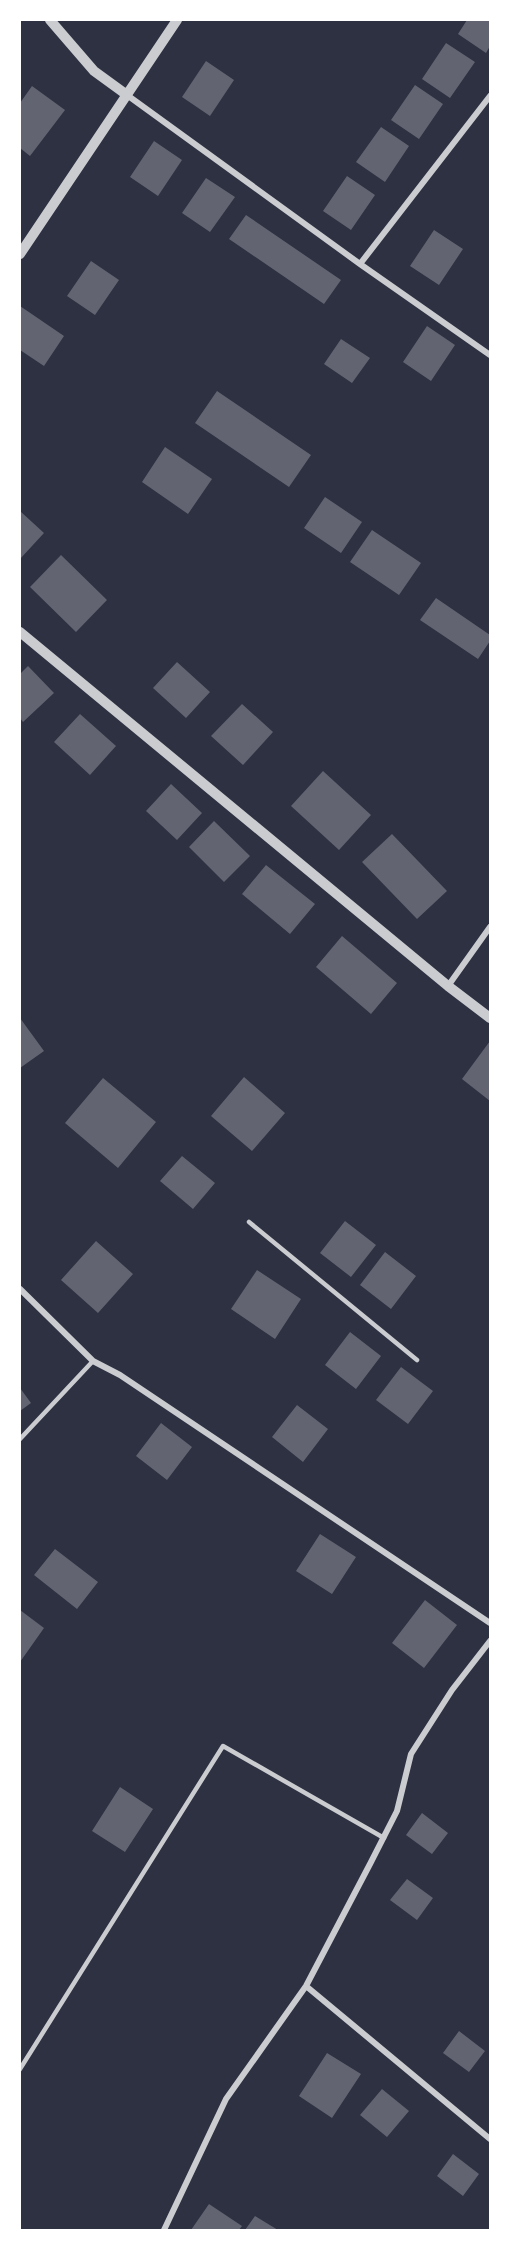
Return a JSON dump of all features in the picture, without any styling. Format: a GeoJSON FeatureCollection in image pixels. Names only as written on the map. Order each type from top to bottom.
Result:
{"type":"FeatureCollection","features":[{"type":"Feature","properties":{"kind":"street"},"geometry":{"type":"LineString","coordinates":[[50,20],[94,71],[360,264],[490,355]]}},
{"type":"Feature","properties":{"kind":"street"},"geometry":{"type":"LineString","coordinates":[[20,254],[177,20]]}},
{"type":"Feature","properties":{"kind":"street"},"geometry":{"type":"LineString","coordinates":[[360,264],[490,96]]}},
{"type":"Feature","properties":{"kind":"street"},"geometry":{"type":"LineString","coordinates":[[20,632],[448,987],[490,1018]]}},
{"type":"Feature","properties":{"kind":"street"},"geometry":{"type":"LineString","coordinates":[[448,987],[490,927]]}},
{"type":"Feature","properties":{"kind":"street"},"geometry":{"type":"LineString","coordinates":[[20,1289],[93,1361],[130,1381],[490,1623]]}},
{"type":"Feature","properties":{"kind":"street"},"geometry":{"type":"LineString","coordinates":[[165,2230],[226,2099],[306,1986],[384,1838],[397,1811],[411,1754],[452,1690],[490,1641]]}},
{"type":"Feature","properties":{"kind":"street"},"geometry":{"type":"LineString","coordinates":[[306,1986],[490,2139]]}},
{"type":"Feature","properties":{"kind":"lane"},"geometry":{"type":"LineString","coordinates":[[249,1222],[417,1360]]}},
{"type":"Feature","properties":{"kind":"lane"},"geometry":{"type":"LineString","coordinates":[[20,1438],[93,1361]]}},
{"type":"Feature","properties":{"kind":"lane"},"geometry":{"type":"LineString","coordinates":[[20,2069],[223,1746],[384,1838]]}},
{"type":"Feature","properties":{"kind":"building"},"geometry":{"type":"Polygon","coordinates":[[[467,20],[490,20],[490,46],[486,53],[458,34],[467,20]]]}},
{"type":"Feature","properties":{"kind":"building"},"geometry":{"type":"Polygon","coordinates":[[[446,43],[475,62],[450,98],[422,79],[446,43]]]}},
{"type":"Feature","properties":{"kind":"building"},"geometry":{"type":"Polygon","coordinates":[[[206,61],[234,80],[210,116],[182,97],[206,61]]]}},
{"type":"Feature","properties":{"kind":"building"},"geometry":{"type":"Polygon","coordinates":[[[415,85],[443,104],[419,139],[391,120],[415,85]]]}},
{"type":"Feature","properties":{"kind":"building"},"geometry":{"type":"Polygon","coordinates":[[[32,86],[65,110],[30,156],[20,148],[20,103],[32,86]]]}},
{"type":"Feature","properties":{"kind":"building"},"geometry":{"type":"Polygon","coordinates":[[[381,127],[409,146],[385,182],[356,162],[381,127]]]}},
{"type":"Feature","properties":{"kind":"building"},"geometry":{"type":"Polygon","coordinates":[[[154,141],[182,160],[158,196],[130,177],[154,141]]]}},
{"type":"Feature","properties":{"kind":"building"},"geometry":{"type":"Polygon","coordinates":[[[347,176],[375,195],[351,230],[323,211],[347,176]]]}},
{"type":"Feature","properties":{"kind":"building"},"geometry":{"type":"Polygon","coordinates":[[[206,178],[235,197],[210,232],[182,213],[206,178]]]}},
{"type":"Feature","properties":{"kind":"building"},"geometry":{"type":"Polygon","coordinates":[[[246,215],[341,280],[324,304],[229,239],[246,215]]]}},
{"type":"Feature","properties":{"kind":"building"},"geometry":{"type":"Polygon","coordinates":[[[434,230],[463,249],[439,285],[410,266],[434,230]]]}},
{"type":"Feature","properties":{"kind":"building"},"geometry":{"type":"Polygon","coordinates":[[[91,261],[119,280],[95,315],[67,296],[91,261]]]}},
{"type":"Feature","properties":{"kind":"building"},"geometry":{"type":"Polygon","coordinates":[[[20,306],[64,336],[44,366],[20,350],[20,306]]]}},
{"type":"Feature","properties":{"kind":"building"},"geometry":{"type":"Polygon","coordinates":[[[427,326],[455,345],[431,381],[403,362],[427,326]]]}},
{"type":"Feature","properties":{"kind":"building"},"geometry":{"type":"Polygon","coordinates":[[[341,339],[370,358],[352,383],[324,364],[341,339]]]}},
{"type":"Feature","properties":{"kind":"building"},"geometry":{"type":"Polygon","coordinates":[[[217,391],[311,455],[289,487],[195,423],[217,391]]]}},
{"type":"Feature","properties":{"kind":"building"},"geometry":{"type":"Polygon","coordinates":[[[165,447],[212,479],[188,514],[142,482],[165,447]]]}},
{"type":"Feature","properties":{"kind":"building"},"geometry":{"type":"Polygon","coordinates":[[[325,497],[362,522],[341,553],[304,528],[325,497]]]}},
{"type":"Feature","properties":{"kind":"building"},"geometry":{"type":"Polygon","coordinates":[[[20,511],[44,533],[20,559],[20,511]]]}},
{"type":"Feature","properties":{"kind":"building"},"geometry":{"type":"Polygon","coordinates":[[[372,530],[421,563],[399,595],[350,562],[372,530]]]}},
{"type":"Feature","properties":{"kind":"building"},"geometry":{"type":"Polygon","coordinates":[[[61,555],[107,600],[76,632],[30,587],[61,555]]]}},
{"type":"Feature","properties":{"kind":"building"},"geometry":{"type":"Polygon","coordinates":[[[436,598],[490,635],[490,641],[478,659],[420,620],[436,598]]]}},
{"type":"Feature","properties":{"kind":"building"},"geometry":{"type":"Polygon","coordinates":[[[177,662],[210,692],[186,718],[153,688],[177,662]]]}},
{"type":"Feature","properties":{"kind":"building"},"geometry":{"type":"Polygon","coordinates":[[[28,666],[54,693],[23,722],[20,718],[20,674],[28,666]]]}},
{"type":"Feature","properties":{"kind":"building"},"geometry":{"type":"Polygon","coordinates":[[[242,704],[273,732],[243,765],[211,736],[242,704]]]}},
{"type":"Feature","properties":{"kind":"building"},"geometry":{"type":"Polygon","coordinates":[[[80,714],[116,746],[90,775],[54,742],[80,714]]]}},
{"type":"Feature","properties":{"kind":"building"},"geometry":{"type":"Polygon","coordinates":[[[323,771],[371,815],[339,850],[291,806],[323,771]]]}},
{"type":"Feature","properties":{"kind":"building"},"geometry":{"type":"Polygon","coordinates":[[[171,784],[202,813],[177,840],[146,811],[171,784]]]}},
{"type":"Feature","properties":{"kind":"building"},"geometry":{"type":"Polygon","coordinates":[[[214,821],[250,856],[224,882],[189,847],[214,821]]]}},
{"type":"Feature","properties":{"kind":"building"},"geometry":{"type":"Polygon","coordinates":[[[392,834],[447,891],[417,919],[362,862],[392,834]]]}},
{"type":"Feature","properties":{"kind":"building"},"geometry":{"type":"Polygon","coordinates":[[[266,865],[315,904],[290,934],[242,894],[266,865]]]}},
{"type":"Feature","properties":{"kind":"building"},"geometry":{"type":"Polygon","coordinates":[[[342,936],[397,983],[371,1014],[316,967],[342,936]]]}},
{"type":"Feature","properties":{"kind":"building"},"geometry":{"type":"Polygon","coordinates":[[[20,1018],[44,1051],[20,1068],[20,1018]]]}},
{"type":"Feature","properties":{"kind":"building"},"geometry":{"type":"Polygon","coordinates":[[[490,1041],[490,1101],[462,1079],[490,1041]]]}},
{"type":"Feature","properties":{"kind":"building"},"geometry":{"type":"Polygon","coordinates":[[[244,1077],[285,1113],[252,1151],[211,1116],[244,1077]]]}},
{"type":"Feature","properties":{"kind":"building"},"geometry":{"type":"Polygon","coordinates":[[[103,1078],[156,1122],[118,1168],[65,1123],[103,1078]]]}},
{"type":"Feature","properties":{"kind":"building"},"geometry":{"type":"Polygon","coordinates":[[[182,1156],[215,1183],[193,1209],[160,1181],[182,1156]]]}},
{"type":"Feature","properties":{"kind":"building"},"geometry":{"type":"Polygon","coordinates":[[[345,1221],[376,1245],[351,1277],[320,1253],[345,1221]]]}},
{"type":"Feature","properties":{"kind":"building"},"geometry":{"type":"Polygon","coordinates":[[[96,1241],[133,1274],[98,1313],[61,1280],[96,1241]]]}},
{"type":"Feature","properties":{"kind":"building"},"geometry":{"type":"Polygon","coordinates":[[[385,1252],[416,1276],[391,1309],[360,1285],[385,1252]]]}},
{"type":"Feature","properties":{"kind":"building"},"geometry":{"type":"Polygon","coordinates":[[[257,1270],[301,1299],[275,1339],[231,1309],[257,1270]]]}},
{"type":"Feature","properties":{"kind":"building"},"geometry":{"type":"Polygon","coordinates":[[[350,1332],[381,1356],[356,1389],[325,1365],[350,1332]]]}},
{"type":"Feature","properties":{"kind":"building"},"geometry":{"type":"Polygon","coordinates":[[[401,1367],[433,1391],[408,1424],[376,1400],[401,1367]]]}},
{"type":"Feature","properties":{"kind":"building"},"geometry":{"type":"Polygon","coordinates":[[[20,1388],[31,1403],[20,1411],[20,1388]]]}},
{"type":"Feature","properties":{"kind":"building"},"geometry":{"type":"Polygon","coordinates":[[[297,1405],[328,1429],[303,1462],[272,1437],[297,1405]]]}},
{"type":"Feature","properties":{"kind":"building"},"geometry":{"type":"Polygon","coordinates":[[[161,1423],[192,1447],[167,1480],[136,1456],[161,1423]]]}},
{"type":"Feature","properties":{"kind":"building"},"geometry":{"type":"Polygon","coordinates":[[[320,1534],[356,1557],[332,1594],[296,1571],[320,1534]]]}},
{"type":"Feature","properties":{"kind":"building"},"geometry":{"type":"Polygon","coordinates":[[[55,1549],[98,1582],[77,1609],[34,1575],[55,1549]]]}},
{"type":"Feature","properties":{"kind":"building"},"geometry":{"type":"Polygon","coordinates":[[[425,1600],[457,1625],[424,1668],[392,1643],[425,1600]]]}},
{"type":"Feature","properties":{"kind":"building"},"geometry":{"type":"Polygon","coordinates":[[[20,1610],[44,1628],[20,1662],[20,1610]]]}},
{"type":"Feature","properties":{"kind":"building"},"geometry":{"type":"Polygon","coordinates":[[[120,1787],[153,1809],[125,1852],[92,1831],[120,1787]]]}},
{"type":"Feature","properties":{"kind":"building"},"geometry":{"type":"Polygon","coordinates":[[[422,1813],[448,1833],[432,1854],[406,1835],[422,1813]]]}},
{"type":"Feature","properties":{"kind":"building"},"geometry":{"type":"Polygon","coordinates":[[[407,1879],[433,1898],[417,1920],[390,1900],[407,1879]]]}},
{"type":"Feature","properties":{"kind":"building"},"geometry":{"type":"Polygon","coordinates":[[[459,2031],[485,2051],[469,2072],[443,2053],[459,2031]]]}},
{"type":"Feature","properties":{"kind":"building"},"geometry":{"type":"Polygon","coordinates":[[[327,2053],[361,2074],[332,2118],[299,2096],[327,2053]]]}},
{"type":"Feature","properties":{"kind":"building"},"geometry":{"type":"Polygon","coordinates":[[[382,2089],[409,2111],[387,2137],[360,2115],[382,2089]]]}},
{"type":"Feature","properties":{"kind":"building"},"geometry":{"type":"Polygon","coordinates":[[[453,2154],[479,2174],[463,2196],[437,2176],[453,2154]]]}},
{"type":"Feature","properties":{"kind":"building"},"geometry":{"type":"Polygon","coordinates":[[[209,2204],[242,2226],[239,2230],[191,2230],[209,2204]]]}},
{"type":"Feature","properties":{"kind":"building"},"geometry":{"type":"Polygon","coordinates":[[[255,2216],[278,2230],[245,2230],[255,2216]]]}}]}
